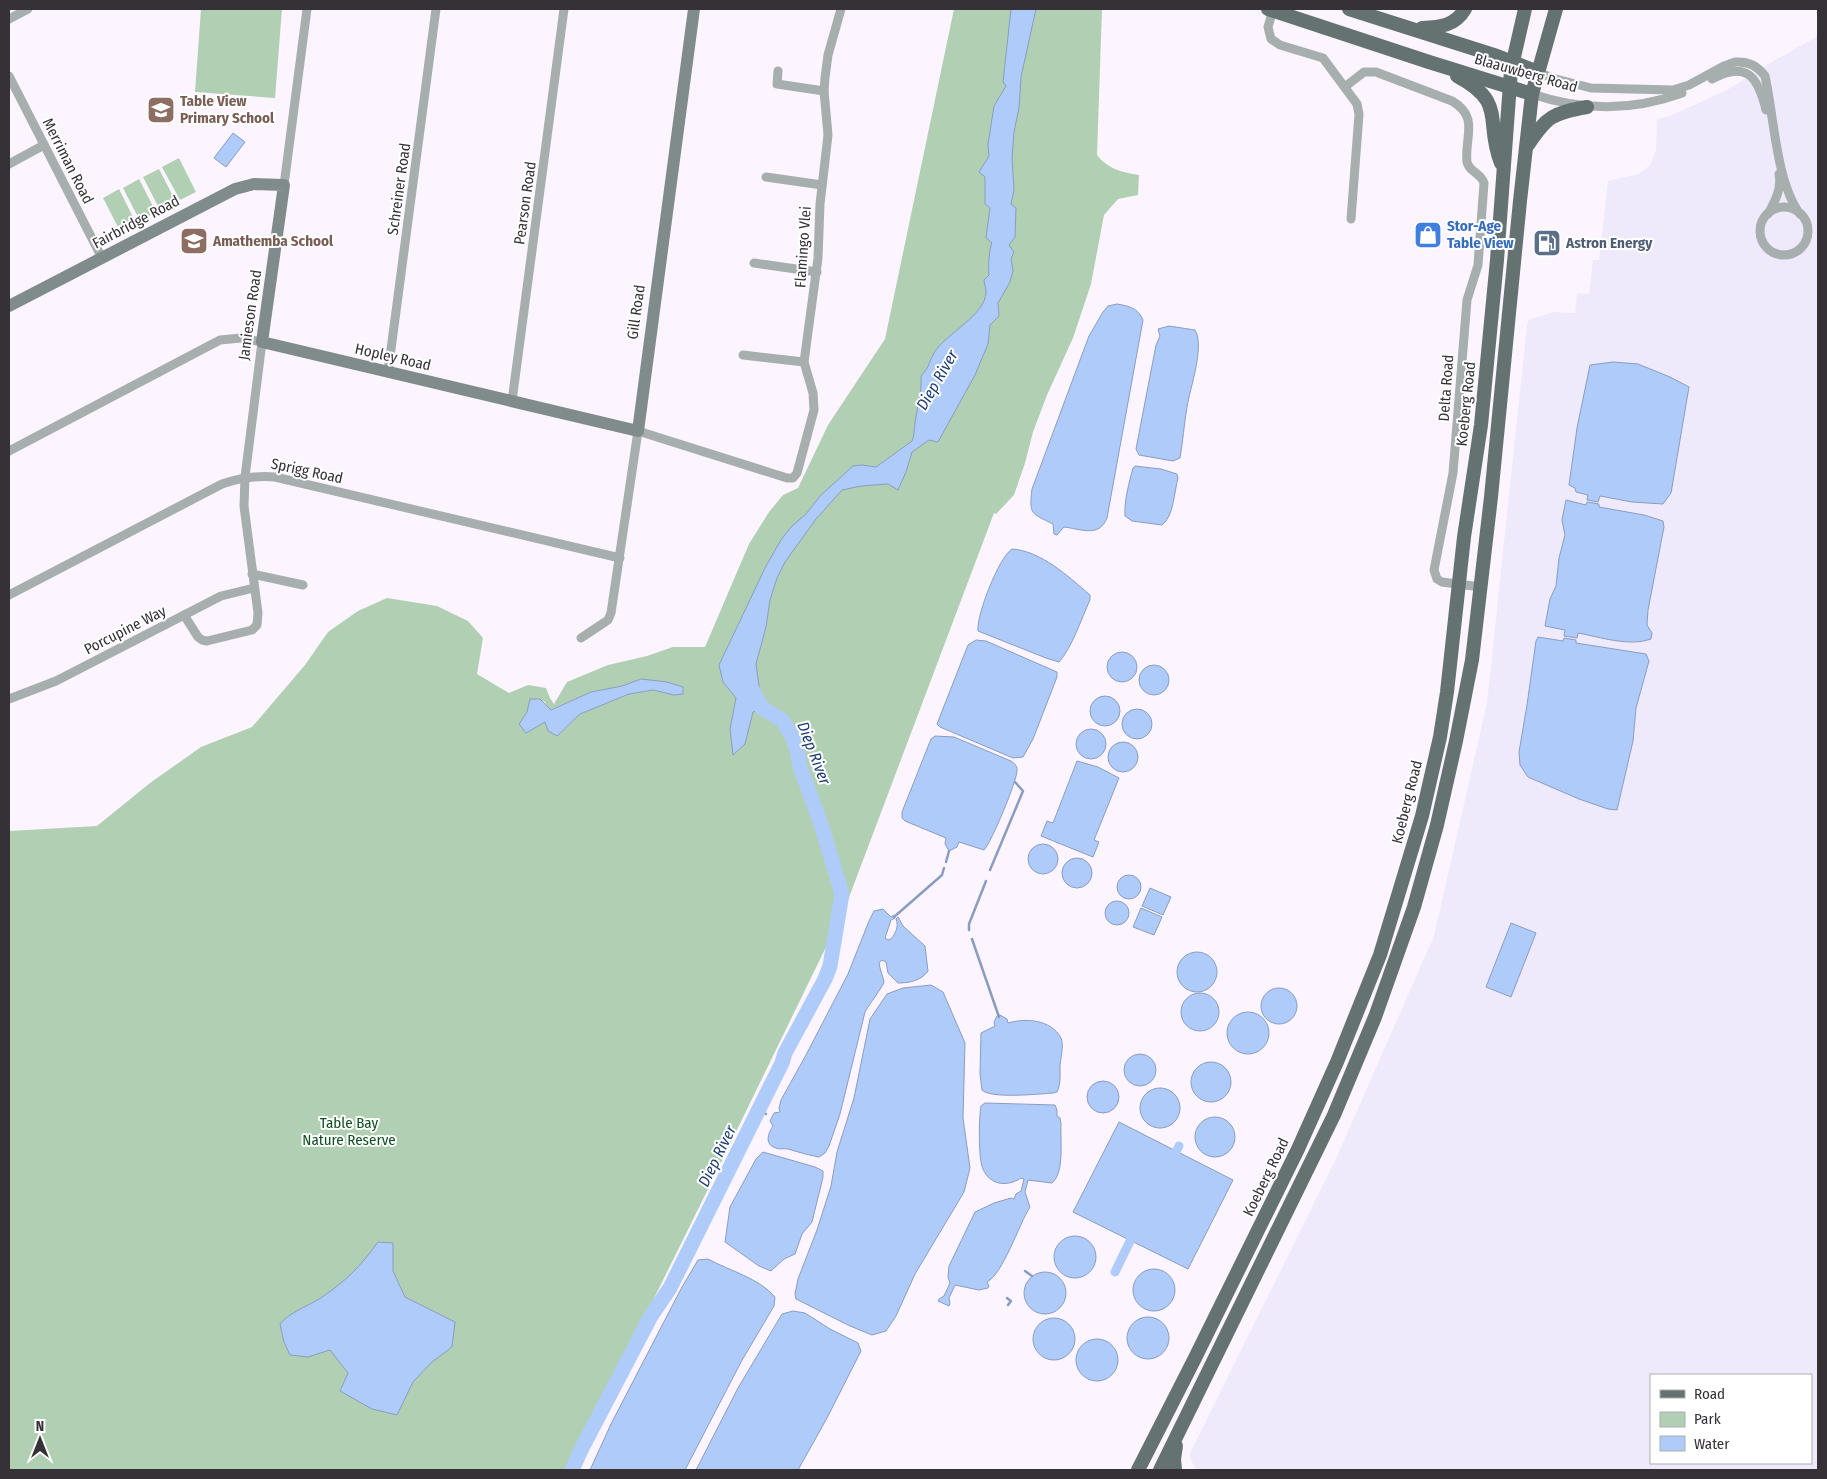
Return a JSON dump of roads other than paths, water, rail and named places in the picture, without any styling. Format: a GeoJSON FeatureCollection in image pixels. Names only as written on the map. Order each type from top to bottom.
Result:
{"type":"FeatureCollection","features":[{"type":"Feature","properties":{"kind":"main road","name":"Blaauwberg Road"},"geometry":{"type":"LineString","coordinates":[[1349,9],[1513,61],[1538,72]]}},
{"type":"Feature","properties":{"kind":"main road"},"geometry":{"type":"LineString","coordinates":[[1416,29],[1440,27],[1450,24],[1460,17],[1465,9]]}},
{"type":"Feature","properties":{"kind":"main road","name":"Koeberg Road"},"geometry":{"type":"LineString","coordinates":[[1138,1470],[1200,1349],[1312,1120],[1341,1054],[1380,955],[1422,816],[1440,737],[1447,692],[1464,537],[1481,425],[1510,87],[1513,61],[1525,9]]}},
{"type":"Feature","properties":{"kind":"main road"},"geometry":{"type":"LineString","coordinates":[[1160,1470],[1334,1115],[1376,1017],[1414,907],[1437,825],[1472,660],[1532,94],[1556,9]]}},
{"type":"Feature","properties":{"kind":"main road","name":"Blaauwberg Road"},"geometry":{"type":"LineString","coordinates":[[1271,10],[1532,94]]}},
{"type":"Feature","properties":{"kind":"main road"},"geometry":{"type":"LineString","coordinates":[[1429,62],[1470,84],[1486,98],[1492,113],[1497,154],[1504,171]]}},
{"type":"Feature","properties":{"kind":"main road"},"geometry":{"type":"LineString","coordinates":[[1526,148],[1542,124],[1552,116],[1587,107]]}},
{"type":"Feature","properties":{"kind":"main road"},"geometry":{"type":"LineString","coordinates":[[1175,1470],[1174,1455],[1180,1430]]}},
{"type":"Feature","properties":{"kind":"street"},"geometry":{"type":"LineString","coordinates":[[9,19],[28,9]]}},
{"type":"Feature","properties":{"kind":"street","name":"Jamieson Road"},"geometry":{"type":"LineString","coordinates":[[184,615],[202,640],[252,630],[256,627],[258,620],[245,519],[245,477],[307,9]]}},
{"type":"Feature","properties":{"kind":"street","name":"Schreiner Road"},"geometry":{"type":"LineString","coordinates":[[388,372],[436,9]]}},
{"type":"Feature","properties":{"kind":"street","name":"Pearson Road"},"geometry":{"type":"LineString","coordinates":[[512,401],[564,9]]}},
{"type":"Feature","properties":{"kind":"street","name":"Gill Road"},"geometry":{"type":"LineString","coordinates":[[581,638],[608,620],[613,607],[694,9]]}},
{"type":"Feature","properties":{"kind":"street","name":"Flamingo Vlei"},"geometry":{"type":"LineString","coordinates":[[787,478],[793,478],[797,473],[814,410],[814,393],[804,362],[820,244],[820,204],[828,135],[824,91],[828,55],[841,9]]}},
{"type":"Feature","properties":{"kind":"street"},"geometry":{"type":"LineString","coordinates":[[1271,10],[1268,27],[1271,39],[1280,45],[1323,58],[1346,86],[1357,104],[1359,110],[1351,220]]}},
{"type":"Feature","properties":{"kind":"street","name":"Blaauwberg Road"},"geometry":{"type":"LineString","coordinates":[[1538,72],[1552,78],[1592,88],[1665,90],[1681,88],[1735,62],[1748,62]]}},
{"type":"Feature","properties":{"kind":"street"},"geometry":{"type":"LineString","coordinates":[[1748,62],[1759,68],[1765,76],[1786,184],[1794,205],[1807,226],[1806,240],[1799,250],[1794,253],[1784,255],[1773,252],[1762,242],[1760,227],[1777,197],[1780,178],[1762,94],[1754,78],[1744,73],[1748,62]]}},
{"type":"Feature","properties":{"kind":"street"},"geometry":{"type":"LineString","coordinates":[[778,71],[777,84],[824,91]]}},
{"type":"Feature","properties":{"kind":"street","name":"Blaauwberg Road"},"geometry":{"type":"LineString","coordinates":[[1532,94],[1587,107],[1611,107],[1661,100],[1724,74],[1739,71],[1744,73]]}},
{"type":"Feature","properties":{"kind":"street","name":"Delta Road"},"geometry":{"type":"LineString","coordinates":[[1346,86],[1364,72],[1376,72],[1424,89],[1457,104],[1464,112],[1469,124],[1467,161],[1469,168],[1481,177],[1484,183],[1478,266],[1467,300],[1453,473],[1434,570],[1439,580],[1481,587]]}},
{"type":"Feature","properties":{"kind":"street","name":"Merriman Road"},"geometry":{"type":"LineString","coordinates":[[9,76],[102,258]]}},
{"type":"Feature","properties":{"kind":"street"},"geometry":{"type":"LineString","coordinates":[[9,164],[44,145]]}},
{"type":"Feature","properties":{"kind":"street"},"geometry":{"type":"LineString","coordinates":[[766,177],[822,185]]}},
{"type":"Feature","properties":{"kind":"street","name":"Fairbridge Road"},"geometry":{"type":"LineString","coordinates":[[9,306],[234,189],[254,184],[284,185]]}},
{"type":"Feature","properties":{"kind":"street"},"geometry":{"type":"LineString","coordinates":[[1768,214],[1773,210],[1784,207],[1800,214]]}},
{"type":"Feature","properties":{"kind":"street"},"geometry":{"type":"LineString","coordinates":[[754,263],[817,272]]}},
{"type":"Feature","properties":{"kind":"street","name":"Hopley Road"},"geometry":{"type":"LineString","coordinates":[[9,451],[220,340],[241,338],[638,431],[787,478]]}},
{"type":"Feature","properties":{"kind":"street"},"geometry":{"type":"LineString","coordinates":[[743,355],[804,362]]}},
{"type":"Feature","properties":{"kind":"street","name":"Sprigg Road"},"geometry":{"type":"LineString","coordinates":[[9,595],[213,488],[245,477],[275,477],[620,558]]}},
{"type":"Feature","properties":{"kind":"street"},"geometry":{"type":"LineString","coordinates":[[252,574],[303,585]]}},
{"type":"Feature","properties":{"kind":"street","name":"Porcupine Way"},"geometry":{"type":"LineString","coordinates":[[9,699],[56,681],[226,594],[254,592]]}},
{"type":"Feature","properties":{"kind":"water"},"geometry":{"type":"Polygon","coordinates":[[[1011,9],[1036,9],[1021,77],[1019,108],[1014,132],[1012,157],[1014,190],[1011,204],[1016,208],[1015,237],[1009,245],[1014,252],[1011,259],[1013,271],[1010,282],[998,303],[999,316],[990,325],[988,344],[975,375],[938,442],[929,440],[912,452],[898,490],[888,484],[861,486],[842,490],[816,519],[785,562],[777,578],[770,600],[766,627],[756,664],[762,708],[753,712],[745,744],[733,755],[730,729],[736,698],[723,682],[719,665],[766,566],[791,527],[806,514],[820,496],[853,466],[876,467],[912,441],[921,376],[939,346],[979,309],[984,300],[986,292],[984,280],[989,275],[992,243],[986,238],[990,208],[985,204],[985,177],[979,172],[989,156],[988,144],[994,106],[1006,86],[1003,82],[1011,9]]]}},
{"type":"Feature","properties":{"kind":"water"},"geometry":{"type":"Polygon","coordinates":[[[233,133],[245,142],[226,167],[214,158],[233,133]]]}},
{"type":"Feature","properties":{"kind":"water"},"geometry":{"type":"Polygon","coordinates":[[[1117,304],[1133,308],[1143,320],[1107,518],[1104,524],[1094,530],[1064,527],[1057,535],[1054,534],[1053,524],[1040,518],[1033,512],[1031,504],[1032,489],[1089,336],[1108,306],[1117,304]]]}},
{"type":"Feature","properties":{"kind":"water"},"geometry":{"type":"Polygon","coordinates":[[[1169,326],[1195,330],[1198,337],[1198,356],[1187,407],[1180,458],[1173,461],[1139,455],[1136,449],[1156,345],[1160,336],[1158,329],[1169,326]]]}},
{"type":"Feature","properties":{"kind":"water"},"geometry":{"type":"Polygon","coordinates":[[[1613,362],[1638,364],[1689,387],[1671,493],[1663,504],[1632,502],[1600,496],[1598,502],[1587,500],[1588,495],[1576,492],[1575,488],[1569,485],[1577,428],[1590,365],[1613,362]]]}},
{"type":"Feature","properties":{"kind":"water"},"geometry":{"type":"Polygon","coordinates":[[[1135,466],[1161,469],[1177,474],[1178,478],[1171,510],[1162,525],[1132,521],[1125,516],[1127,492],[1135,466]]]}},
{"type":"Feature","properties":{"kind":"water"},"geometry":{"type":"Polygon","coordinates":[[[1566,500],[1586,505],[1587,502],[1599,504],[1599,507],[1644,515],[1663,521],[1664,527],[1648,610],[1647,625],[1652,633],[1651,639],[1624,642],[1578,633],[1577,638],[1564,636],[1565,630],[1545,626],[1550,599],[1556,586],[1559,558],[1565,535],[1562,520],[1566,500]]]}},
{"type":"Feature","properties":{"kind":"water"},"geometry":{"type":"Polygon","coordinates":[[[1012,549],[1044,559],[1090,595],[1090,600],[1073,640],[1059,662],[978,631],[978,623],[989,587],[1001,563],[1012,549]]]}},
{"type":"Feature","properties":{"kind":"water"},"geometry":{"type":"Polygon","coordinates":[[[1538,637],[1563,641],[1564,638],[1576,640],[1576,643],[1646,654],[1649,661],[1636,708],[1633,741],[1617,810],[1608,809],[1579,799],[1528,777],[1520,765],[1519,752],[1538,637]]]}},
{"type":"Feature","properties":{"kind":"water"},"geometry":{"type":"Polygon","coordinates":[[[976,640],[986,641],[1057,672],[1057,677],[1033,739],[1023,757],[1013,758],[940,727],[937,724],[968,645],[976,640]]]}},
{"type":"Feature","properties":{"kind":"water"},"geometry":{"type":"Polygon","coordinates":[[[1122,652],[1133,656],[1137,667],[1133,678],[1122,682],[1111,678],[1107,667],[1111,656],[1122,652]]]}},
{"type":"Feature","properties":{"kind":"water"},"geometry":{"type":"Polygon","coordinates":[[[1154,665],[1165,669],[1169,680],[1165,691],[1154,695],[1143,691],[1139,680],[1143,669],[1154,665]]]}},
{"type":"Feature","properties":{"kind":"water"},"geometry":{"type":"Polygon","coordinates":[[[641,679],[667,682],[683,687],[683,694],[674,695],[653,690],[629,694],[580,714],[557,736],[548,731],[545,722],[526,733],[519,724],[527,712],[530,699],[540,699],[551,710],[591,692],[622,686],[641,679]]]}},
{"type":"Feature","properties":{"kind":"water"},"geometry":{"type":"Polygon","coordinates":[[[1105,696],[1116,700],[1120,711],[1116,722],[1105,726],[1094,722],[1090,711],[1094,700],[1105,696]]]}},
{"type":"Feature","properties":{"kind":"water"},"geometry":{"type":"Polygon","coordinates":[[[1137,709],[1148,713],[1152,724],[1148,735],[1137,739],[1126,735],[1122,724],[1126,713],[1137,709]]]}},
{"type":"Feature","properties":{"kind":"water"},"geometry":{"type":"Polygon","coordinates":[[[1091,729],[1102,733],[1106,744],[1102,755],[1091,759],[1080,755],[1076,744],[1080,733],[1091,729]]]}},
{"type":"Feature","properties":{"kind":"water"},"geometry":{"type":"Polygon","coordinates":[[[935,736],[954,737],[1011,761],[1016,767],[1016,776],[1009,797],[998,824],[984,850],[959,842],[957,847],[949,851],[945,844],[946,838],[902,818],[902,812],[931,739],[935,736]]]}},
{"type":"Feature","properties":{"kind":"water"},"geometry":{"type":"Polygon","coordinates":[[[1123,742],[1134,746],[1138,757],[1134,768],[1123,772],[1112,768],[1108,757],[1112,746],[1123,742]]]}},
{"type":"Feature","properties":{"kind":"water"},"geometry":{"type":"Polygon","coordinates":[[[1077,761],[1098,767],[1119,778],[1094,840],[1099,842],[1093,857],[1041,836],[1047,821],[1053,823],[1077,761]]]}},
{"type":"Feature","properties":{"kind":"water"},"geometry":{"type":"Polygon","coordinates":[[[1043,844],[1054,848],[1058,859],[1054,870],[1043,874],[1032,870],[1028,859],[1032,848],[1043,844]]]}},
{"type":"Feature","properties":{"kind":"water"},"geometry":{"type":"Polygon","coordinates":[[[1077,858],[1088,862],[1092,873],[1088,884],[1077,888],[1066,884],[1062,873],[1066,862],[1077,858]]]}},
{"type":"Feature","properties":{"kind":"water"},"geometry":{"type":"Polygon","coordinates":[[[1129,875],[1137,879],[1141,887],[1137,895],[1129,899],[1121,895],[1117,887],[1121,879],[1129,875]]]}},
{"type":"Feature","properties":{"kind":"water"},"geometry":{"type":"Polygon","coordinates":[[[1150,888],[1171,897],[1163,915],[1142,906],[1150,888]]]}},
{"type":"Feature","properties":{"kind":"water"},"geometry":{"type":"Polygon","coordinates":[[[1117,901],[1125,905],[1129,913],[1125,921],[1117,925],[1109,921],[1105,913],[1109,905],[1117,901]]]}},
{"type":"Feature","properties":{"kind":"water"},"geometry":{"type":"Polygon","coordinates":[[[1141,908],[1162,917],[1154,935],[1133,927],[1141,908]]]}},
{"type":"Feature","properties":{"kind":"water"},"geometry":{"type":"Polygon","coordinates":[[[883,909],[891,917],[894,915],[895,918],[891,920],[885,938],[891,939],[897,927],[896,919],[898,917],[903,926],[925,946],[928,971],[914,981],[898,983],[888,973],[886,962],[882,960],[879,963],[884,982],[865,1012],[840,1114],[825,1153],[819,1157],[772,1146],[768,1142],[773,1126],[770,1121],[774,1113],[780,1112],[781,1100],[848,974],[874,911],[883,909]]]}},
{"type":"Feature","properties":{"kind":"water"},"geometry":{"type":"Polygon","coordinates":[[[1511,923],[1536,933],[1511,997],[1486,987],[1511,923]]]}},
{"type":"Feature","properties":{"kind":"water"},"geometry":{"type":"Polygon","coordinates":[[[1197,952],[1211,958],[1217,972],[1211,986],[1197,992],[1183,986],[1177,972],[1183,958],[1197,952]]]}},
{"type":"Feature","properties":{"kind":"water"},"geometry":{"type":"Polygon","coordinates":[[[931,985],[943,992],[965,1043],[963,1118],[970,1168],[964,1192],[915,1274],[896,1316],[886,1331],[872,1335],[796,1299],[795,1294],[798,1279],[817,1230],[831,1186],[837,1152],[854,1098],[870,1019],[887,994],[903,988],[931,985]]]}},
{"type":"Feature","properties":{"kind":"water"},"geometry":{"type":"Polygon","coordinates":[[[1279,988],[1286,989],[1292,993],[1296,999],[1296,1013],[1292,1019],[1286,1023],[1279,1024],[1272,1023],[1266,1019],[1262,1013],[1261,1006],[1262,999],[1266,993],[1272,989],[1279,988]]]}},
{"type":"Feature","properties":{"kind":"water"},"geometry":{"type":"Polygon","coordinates":[[[1200,993],[1207,994],[1213,999],[1218,1005],[1218,1019],[1213,1025],[1207,1030],[1200,1031],[1193,1030],[1187,1025],[1182,1019],[1181,1012],[1182,1005],[1187,999],[1193,994],[1200,993]]]}},
{"type":"Feature","properties":{"kind":"water"},"geometry":{"type":"Polygon","coordinates":[[[1248,1012],[1263,1018],[1269,1033],[1263,1048],[1248,1054],[1233,1048],[1227,1033],[1233,1018],[1248,1012]]]}},
{"type":"Feature","properties":{"kind":"water"},"geometry":{"type":"Polygon","coordinates":[[[1000,1015],[1007,1019],[1008,1023],[1015,1021],[1037,1022],[1051,1027],[1057,1032],[1061,1038],[1062,1051],[1060,1082],[1057,1092],[1005,1095],[987,1093],[982,1090],[980,1074],[981,1033],[995,1026],[994,1022],[997,1016],[1000,1015]]]}},
{"type":"Feature","properties":{"kind":"water"},"geometry":{"type":"Polygon","coordinates":[[[1140,1054],[1152,1058],[1156,1070],[1152,1082],[1140,1086],[1128,1082],[1124,1070],[1128,1058],[1140,1054]]]}},
{"type":"Feature","properties":{"kind":"water"},"geometry":{"type":"Polygon","coordinates":[[[1211,1062],[1225,1068],[1231,1082],[1225,1096],[1211,1102],[1197,1096],[1191,1082],[1197,1068],[1211,1062]]]}},
{"type":"Feature","properties":{"kind":"water"},"geometry":{"type":"Polygon","coordinates":[[[1103,1081],[1109,1082],[1114,1086],[1118,1091],[1118,1103],[1114,1108],[1109,1112],[1103,1113],[1097,1112],[1092,1108],[1088,1103],[1087,1097],[1088,1091],[1092,1086],[1097,1082],[1103,1081]]]}},
{"type":"Feature","properties":{"kind":"water"},"geometry":{"type":"Polygon","coordinates":[[[1160,1088],[1174,1094],[1180,1108],[1174,1122],[1160,1128],[1146,1122],[1140,1108],[1146,1094],[1160,1088]]]}},
{"type":"Feature","properties":{"kind":"water"},"geometry":{"type":"Polygon","coordinates":[[[985,1103],[1055,1105],[1057,1116],[1060,1118],[1061,1123],[1059,1171],[1052,1183],[1028,1180],[1025,1192],[1030,1207],[1005,1259],[993,1277],[987,1282],[988,1288],[979,1290],[955,1285],[949,1298],[949,1306],[938,1301],[944,1296],[950,1283],[948,1277],[949,1266],[975,1212],[994,1203],[1011,1198],[1014,1199],[1016,1194],[1021,1191],[1024,1179],[1021,1178],[1004,1184],[999,1183],[989,1178],[983,1169],[980,1156],[979,1128],[981,1106],[985,1103]]]}},
{"type":"Feature","properties":{"kind":"water"},"geometry":{"type":"Polygon","coordinates":[[[1215,1117],[1229,1123],[1235,1137],[1229,1151],[1215,1157],[1201,1151],[1195,1137],[1201,1123],[1215,1117]]]}},
{"type":"Feature","properties":{"kind":"water"},"geometry":{"type":"Polygon","coordinates":[[[1119,1122],[1233,1180],[1188,1269],[1073,1212],[1119,1122]]]}},
{"type":"Feature","properties":{"kind":"water"},"geometry":{"type":"Polygon","coordinates":[[[763,1152],[823,1171],[812,1222],[802,1234],[795,1254],[784,1259],[771,1271],[759,1266],[725,1242],[730,1207],[756,1159],[763,1152]]]}},
{"type":"Feature","properties":{"kind":"water"},"geometry":{"type":"Polygon","coordinates":[[[1079,1236],[1087,1239],[1093,1245],[1096,1257],[1093,1269],[1087,1275],[1071,1278],[1063,1275],[1057,1269],[1054,1253],[1057,1245],[1063,1239],[1079,1236]]]}},
{"type":"Feature","properties":{"kind":"water"},"geometry":{"type":"Polygon","coordinates":[[[378,1242],[393,1243],[393,1271],[405,1297],[455,1322],[452,1347],[432,1362],[413,1382],[397,1415],[372,1409],[340,1391],[348,1373],[330,1350],[308,1357],[290,1355],[284,1342],[280,1324],[288,1316],[319,1299],[337,1286],[358,1267],[378,1242]]]}},
{"type":"Feature","properties":{"kind":"water"},"geometry":{"type":"Polygon","coordinates":[[[708,1259],[753,1280],[775,1297],[774,1306],[741,1362],[685,1470],[590,1470],[611,1424],[682,1287],[698,1260],[708,1259]]]}},
{"type":"Feature","properties":{"kind":"water"},"geometry":{"type":"Polygon","coordinates":[[[1158,1269],[1166,1272],[1172,1278],[1175,1290],[1172,1302],[1166,1308],[1150,1311],[1142,1308],[1136,1302],[1133,1286],[1136,1278],[1142,1272],[1158,1269]]]}},
{"type":"Feature","properties":{"kind":"water"},"geometry":{"type":"Polygon","coordinates":[[[1049,1272],[1057,1275],[1063,1281],[1066,1293],[1063,1305],[1057,1311],[1041,1314],[1033,1311],[1027,1305],[1024,1289],[1027,1281],[1033,1275],[1049,1272]]]}},
{"type":"Feature","properties":{"kind":"water"},"geometry":{"type":"Polygon","coordinates":[[[793,1311],[805,1313],[830,1329],[858,1343],[861,1351],[798,1470],[696,1470],[738,1388],[782,1314],[793,1311]]]}},
{"type":"Feature","properties":{"kind":"water"},"geometry":{"type":"Polygon","coordinates":[[[1152,1317],[1160,1320],[1166,1326],[1169,1338],[1166,1350],[1160,1356],[1144,1359],[1136,1356],[1130,1350],[1127,1334],[1130,1326],[1136,1320],[1152,1317]]]}},
{"type":"Feature","properties":{"kind":"water"},"geometry":{"type":"Polygon","coordinates":[[[1058,1318],[1066,1321],[1072,1327],[1075,1339],[1072,1351],[1066,1357],[1050,1360],[1042,1357],[1036,1351],[1033,1335],[1036,1327],[1042,1321],[1058,1318]]]}},
{"type":"Feature","properties":{"kind":"water"},"geometry":{"type":"Polygon","coordinates":[[[1101,1339],[1109,1342],[1115,1348],[1118,1360],[1115,1372],[1109,1378],[1093,1381],[1085,1378],[1079,1372],[1076,1356],[1079,1348],[1085,1342],[1101,1339]]]}},
{"type":"Feature","properties":{"kind":"waterway","name":"Diep River"},"geometry":{"type":"LineString","coordinates":[[572,1470],[651,1316],[670,1288],[782,1063],[785,1053],[825,979],[830,966],[842,894],[821,824],[800,767],[792,736],[782,720],[762,708],[753,691]]}},
{"type":"Feature","properties":{"kind":"waterway"},"geometry":{"type":"LineString","coordinates":[[990,870],[1023,791],[1015,782]]}},
{"type":"Feature","properties":{"kind":"waterway"},"geometry":{"type":"LineString","coordinates":[[946,862],[949,851]]}},
{"type":"Feature","properties":{"kind":"waterway"},"geometry":{"type":"LineString","coordinates":[[894,917],[942,875],[944,868]]}},
{"type":"Feature","properties":{"kind":"waterway"},"geometry":{"type":"LineString","coordinates":[[969,930],[969,924],[986,881]]}},
{"type":"Feature","properties":{"kind":"waterway"},"geometry":{"type":"LineString","coordinates":[[972,939],[999,1017]]}},
{"type":"Feature","properties":{"kind":"waterway"},"geometry":{"type":"LineString","coordinates":[[758,1112],[766,1114]]}},
{"type":"Feature","properties":{"kind":"waterway"},"geometry":{"type":"LineString","coordinates":[[1171,1162],[1179,1146]]}},
{"type":"Feature","properties":{"kind":"waterway"},"geometry":{"type":"LineString","coordinates":[[1115,1272],[1135,1231]]}},
{"type":"Feature","properties":{"kind":"waterway"},"geometry":{"type":"LineString","coordinates":[[1025,1271],[1032,1276]]}},
{"type":"Feature","properties":{"kind":"waterway"},"geometry":{"type":"LineString","coordinates":[[1007,1298],[1011,1301],[1008,1305]]}},
{"type":"Feature","properties":{"kind":"place","name":"Table View Primary School"},"geometry":{"type":"Point","coordinates":[161,110]}},
{"type":"Feature","properties":{"kind":"place","name":"Stor-Age Table View"},"geometry":{"type":"Point","coordinates":[1428,235]}},
{"type":"Feature","properties":{"kind":"place","name":"Amathemba School"},"geometry":{"type":"Point","coordinates":[194,241]}},
{"type":"Feature","properties":{"kind":"place","name":"Astron Energy"},"geometry":{"type":"Point","coordinates":[1547,243]}},
{"type":"Feature","properties":{"kind":"park label","name":"Table Bay Nature Reserve"},"geometry":{"type":"Point","coordinates":[349,1132]}}]}
